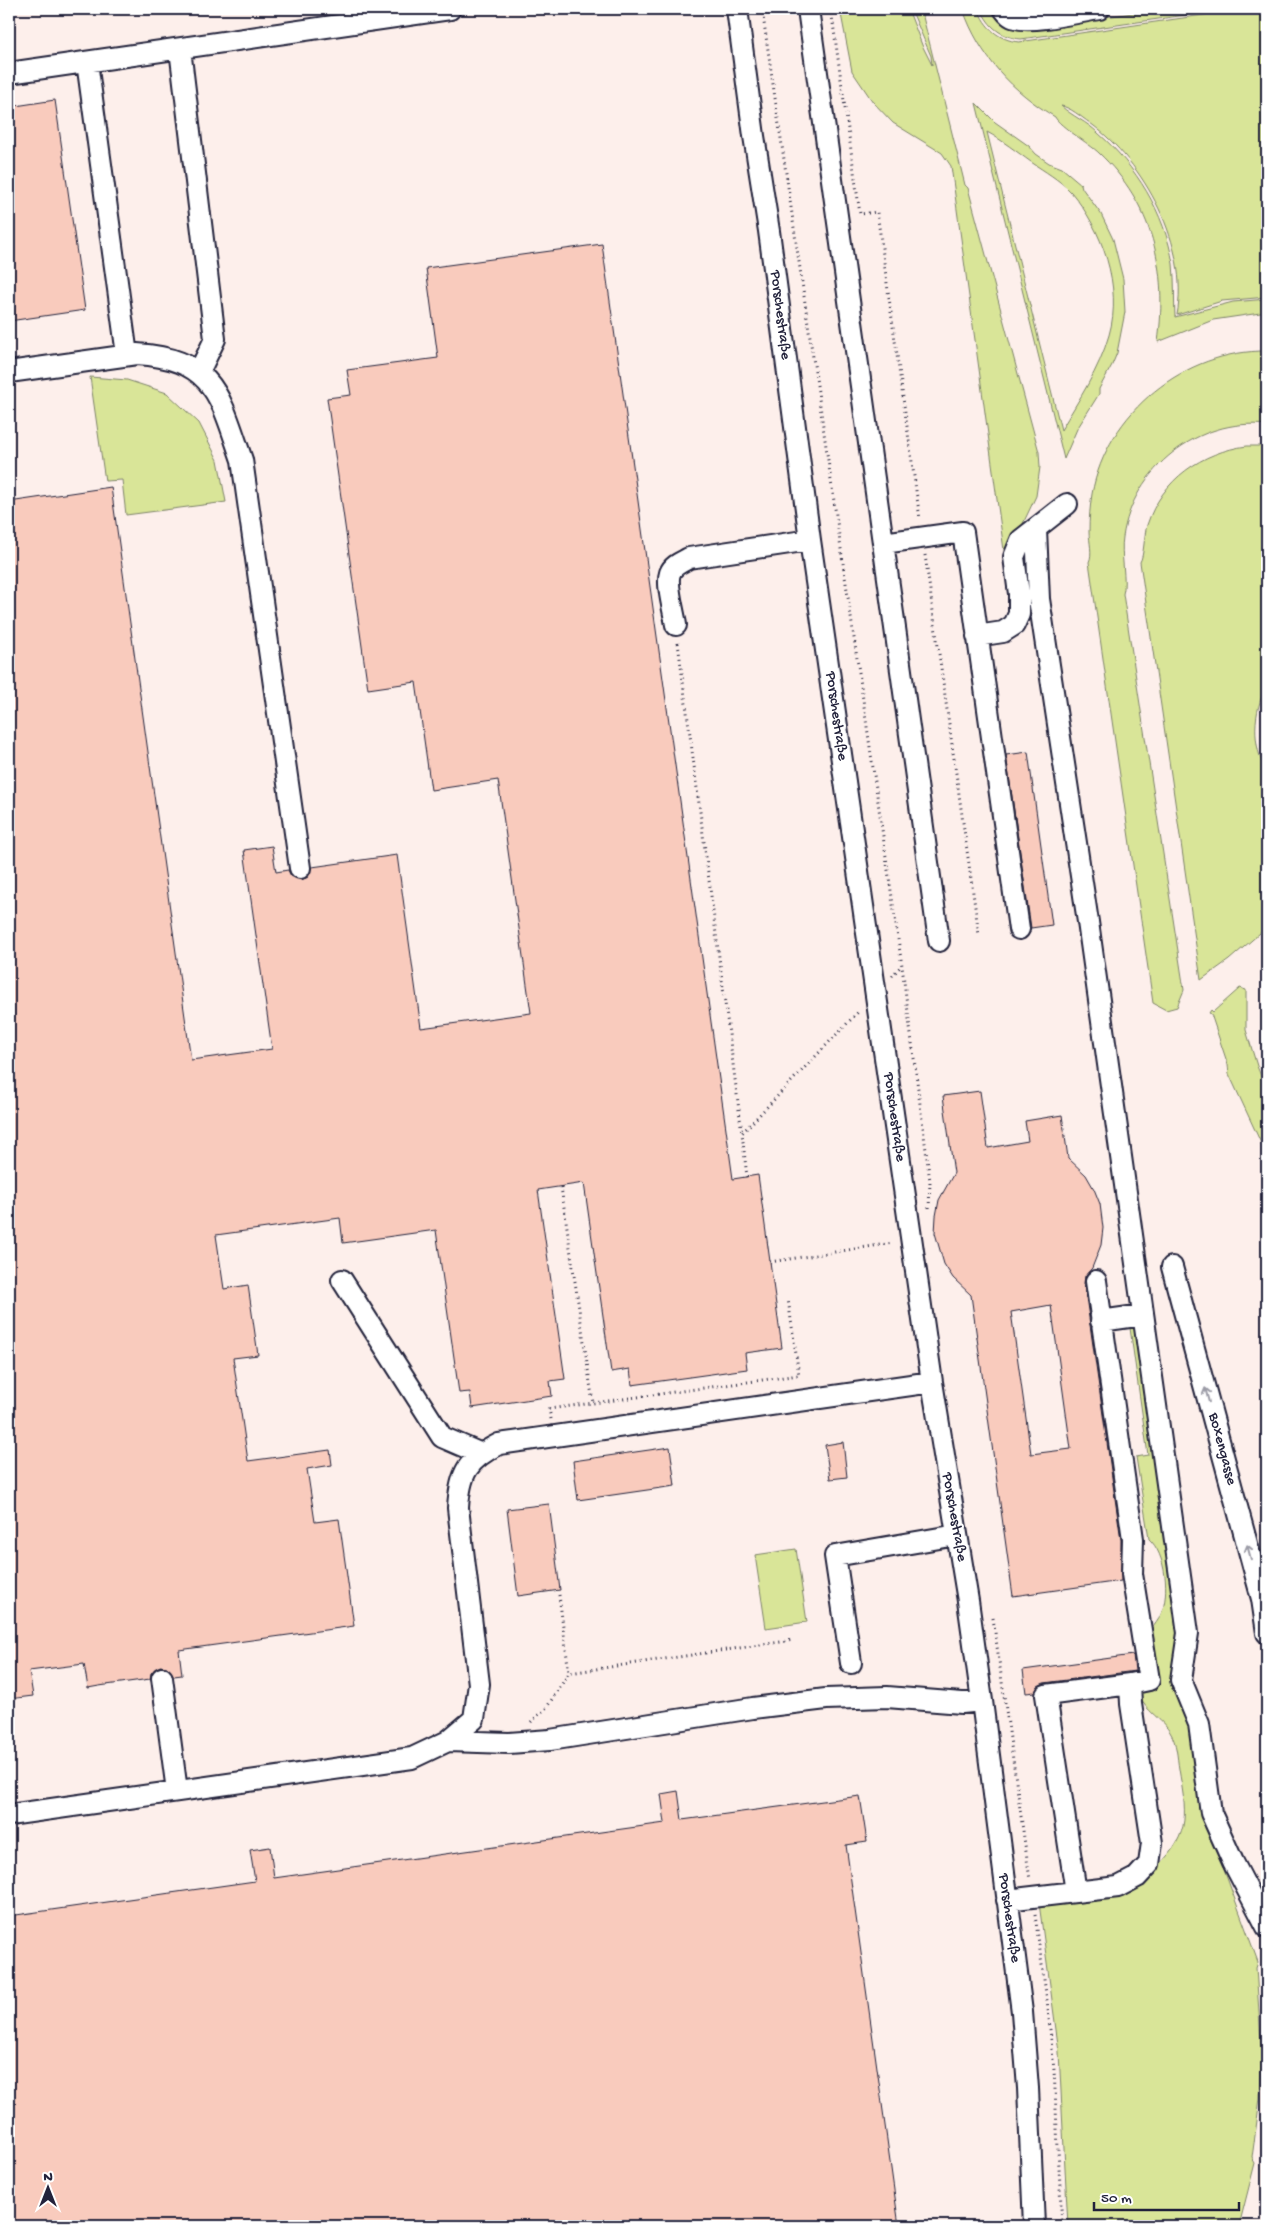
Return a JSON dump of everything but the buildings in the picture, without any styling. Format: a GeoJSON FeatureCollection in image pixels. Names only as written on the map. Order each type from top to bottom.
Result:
{"type":"FeatureCollection","features":[{"type":"Feature","properties":{"kind":"lane"},"geometry":{"type":"LineString","coordinates":[[9,73],[450,9]]}},
{"type":"Feature","properties":{"kind":"lane","name":"Porschestraße"},"geometry":{"type":"LineString","coordinates":[[737,9],[754,136],[770,230],[810,540],[932,1382],[982,1701],[1024,2031],[1034,2226]]}},
{"type":"Feature","properties":{"kind":"lane"},"geometry":{"type":"LineString","coordinates":[[808,9],[939,941]]}},
{"type":"Feature","properties":{"kind":"lane"},"geometry":{"type":"LineString","coordinates":[[1004,9],[1007,14],[1016,18],[1028,19],[1099,9]]}},
{"type":"Feature","properties":{"kind":"lane"},"geometry":{"type":"LineString","coordinates":[[180,49],[216,339],[198,372]]}},
{"type":"Feature","properties":{"kind":"lane"},"geometry":{"type":"LineString","coordinates":[[87,62],[127,355]]}},
{"type":"Feature","properties":{"kind":"lane"},"geometry":{"type":"LineString","coordinates":[[9,372],[127,355],[153,355],[180,362],[198,372],[212,385],[225,410],[242,460],[300,868]]}},
{"type":"Feature","properties":{"kind":"lane"},"geometry":{"type":"LineString","coordinates":[[977,636],[1003,632],[1014,624],[1019,614],[1019,594],[1014,557],[1021,540],[1067,504]]}},
{"type":"Feature","properties":{"kind":"lane"},"geometry":{"type":"LineString","coordinates":[[1036,529],[1040,599],[1088,922],[1188,1633],[1181,1680],[1199,1724],[1211,1813],[1233,1862],[1267,1927]]}},
{"type":"Feature","properties":{"kind":"lane"},"geometry":{"type":"LineString","coordinates":[[883,543],[963,532],[1019,929]]}},
{"type":"Feature","properties":{"kind":"lane"},"geometry":{"type":"LineString","coordinates":[[676,625],[670,581],[670,572],[676,565],[688,558],[810,540]]}},
{"type":"Feature","properties":{"kind":"lane","name":"Boxengasse"},"geometry":{"type":"LineString","coordinates":[[1172,1267],[1262,1598],[1267,1633]]}},
{"type":"Feature","properties":{"kind":"lane"},"geometry":{"type":"LineString","coordinates":[[342,1280],[442,1437],[479,1453]]}},
{"type":"Feature","properties":{"kind":"lane"},"geometry":{"type":"LineString","coordinates":[[1076,1892],[1046,1695],[1149,1680],[1132,1574],[1133,1539],[1096,1281]]}},
{"type":"Feature","properties":{"kind":"lane"},"geometry":{"type":"LineString","coordinates":[[1102,1321],[1143,1315]]}},
{"type":"Feature","properties":{"kind":"lane"},"geometry":{"type":"LineString","coordinates":[[10,1809],[177,1791],[412,1758],[448,1742],[474,1719],[479,1684],[458,1508],[460,1487],[468,1466],[479,1453],[499,1444],[932,1382]]}},
{"type":"Feature","properties":{"kind":"lane"},"geometry":{"type":"LineString","coordinates":[[851,1663],[835,1556],[957,1535]]}},
{"type":"Feature","properties":{"kind":"lane"},"geometry":{"type":"LineString","coordinates":[[162,1678],[177,1791]]}},
{"type":"Feature","properties":{"kind":"lane"},"geometry":{"type":"LineString","coordinates":[[1007,1900],[1118,1887],[1138,1877],[1149,1864],[1152,1843],[1132,1712],[1130,1684]]}},
{"type":"Feature","properties":{"kind":"lane"},"geometry":{"type":"LineString","coordinates":[[448,1742],[509,1743],[550,1740],[753,1708],[826,1699],[887,1697],[962,1703],[982,1701]]}},
{"type":"Feature","properties":{"kind":"path"},"geometry":{"type":"LineString","coordinates":[[831,9],[860,214],[877,212],[979,935]]}},
{"type":"Feature","properties":{"kind":"path"},"geometry":{"type":"LineString","coordinates":[[676,625],[747,1177]]}},
{"type":"Feature","properties":{"kind":"path"},"geometry":{"type":"LineString","coordinates":[[742,1133],[902,966]]}},
{"type":"Feature","properties":{"kind":"path"},"geometry":{"type":"LineString","coordinates":[[560,1187],[593,1403]]}},
{"type":"Feature","properties":{"kind":"path"},"geometry":{"type":"LineString","coordinates":[[555,1436],[549,1409],[800,1375],[788,1299]]}},
{"type":"Feature","properties":{"kind":"path"},"geometry":{"type":"LineString","coordinates":[[509,1743],[547,1707],[569,1673],[559,1595]]}},
{"type":"Feature","properties":{"kind":"path"},"geometry":{"type":"LineString","coordinates":[[992,1618],[1048,2008],[1054,2070],[1062,2226]]}},
{"type":"Feature","properties":{"kind":"path"},"geometry":{"type":"LineString","coordinates":[[569,1673],[794,1640]]}},
{"type":"Feature","properties":{"kind":"shaded area"},"geometry":{"type":"Polygon","coordinates":[[[9,9],[1267,9],[1267,2226],[9,2226],[9,9]]]}},
{"type":"Feature","properties":{"kind":"green space"},"geometry":{"type":"Polygon","coordinates":[[[840,9],[908,9],[932,65],[931,56],[911,9],[921,9],[965,185],[968,188],[1039,452],[1040,467],[1036,496],[1011,549],[1007,572],[951,166],[942,153],[893,123],[873,102],[852,71],[840,9]]]}},
{"type":"Feature","properties":{"kind":"green space"},"geometry":{"type":"Polygon","coordinates":[[[963,9],[978,9],[984,21],[993,32],[1005,39],[1019,42],[1244,9],[1267,9],[1267,297],[1222,301],[1177,315],[1179,289],[1176,262],[1159,208],[1145,183],[1110,140],[1076,113],[1061,106],[1094,129],[1112,146],[1125,160],[1147,192],[1156,209],[1169,245],[1174,271],[1175,317],[1233,302],[1267,299],[1267,312],[1213,320],[1158,342],[1161,289],[1158,264],[1144,216],[1132,194],[1117,173],[1095,149],[1025,96],[999,71],[978,42],[963,9]]]}},
{"type":"Feature","properties":{"kind":"green space"},"geometry":{"type":"Polygon","coordinates":[[[981,9],[992,9],[1004,24],[1023,29],[1160,9],[1227,9],[1021,39],[1007,36],[996,30],[981,9]]]}},
{"type":"Feature","properties":{"kind":"green space"},"geometry":{"type":"Polygon","coordinates":[[[976,103],[995,122],[1029,146],[1036,154],[1049,163],[1062,168],[1081,184],[1101,214],[1113,239],[1123,279],[1125,312],[1117,353],[1099,389],[1099,394],[1077,429],[1064,459],[976,103]],[[987,132],[1061,430],[1088,384],[1100,360],[1109,335],[1113,317],[1113,298],[1107,259],[1092,223],[1071,192],[1004,142],[987,132]]]}},
{"type":"Feature","properties":{"kind":"green space"},"geometry":{"type":"Polygon","coordinates":[[[1267,351],[1267,425],[1241,425],[1217,430],[1194,439],[1173,452],[1155,470],[1140,490],[1129,512],[1123,537],[1123,594],[1184,990],[1177,1007],[1166,1010],[1153,1003],[1089,562],[1091,555],[1089,527],[1091,499],[1100,464],[1114,437],[1132,412],[1154,391],[1180,374],[1207,361],[1237,353],[1267,351]]]}},
{"type":"Feature","properties":{"kind":"green space"},"geometry":{"type":"Polygon","coordinates":[[[90,377],[127,380],[167,393],[199,423],[218,460],[226,502],[126,515],[122,480],[105,481],[90,377]]]}},
{"type":"Feature","properties":{"kind":"green space"},"geometry":{"type":"Polygon","coordinates":[[[1247,446],[1267,446],[1267,686],[1259,706],[1256,739],[1258,751],[1267,771],[1267,927],[1229,960],[1201,980],[1140,562],[1147,525],[1154,509],[1173,481],[1214,454],[1247,446]]]}},
{"type":"Feature","properties":{"kind":"green space"},"geometry":{"type":"Polygon","coordinates":[[[1240,988],[1246,990],[1246,1030],[1267,1091],[1267,1156],[1229,1074],[1228,1065],[1211,1014],[1209,1013],[1211,1010],[1213,1012],[1240,988]]]}},
{"type":"Feature","properties":{"kind":"green space"},"geometry":{"type":"Polygon","coordinates":[[[1130,1328],[1136,1329],[1192,1720],[1211,1824],[1220,1859],[1258,1962],[1256,1968],[1262,2056],[1260,2098],[1252,2158],[1255,2163],[1239,2226],[1068,2226],[1059,2052],[1039,1903],[1158,1866],[1177,1843],[1184,1821],[1183,1798],[1174,1741],[1170,1732],[1141,1699],[1137,1684],[1140,1656],[1164,1606],[1166,1585],[1163,1564],[1155,1546],[1149,1539],[1136,1457],[1148,1455],[1130,1328]]]}},
{"type":"Feature","properties":{"kind":"green space"},"geometry":{"type":"Polygon","coordinates":[[[796,1549],[807,1622],[766,1628],[755,1555],[796,1549]]]}}]}
